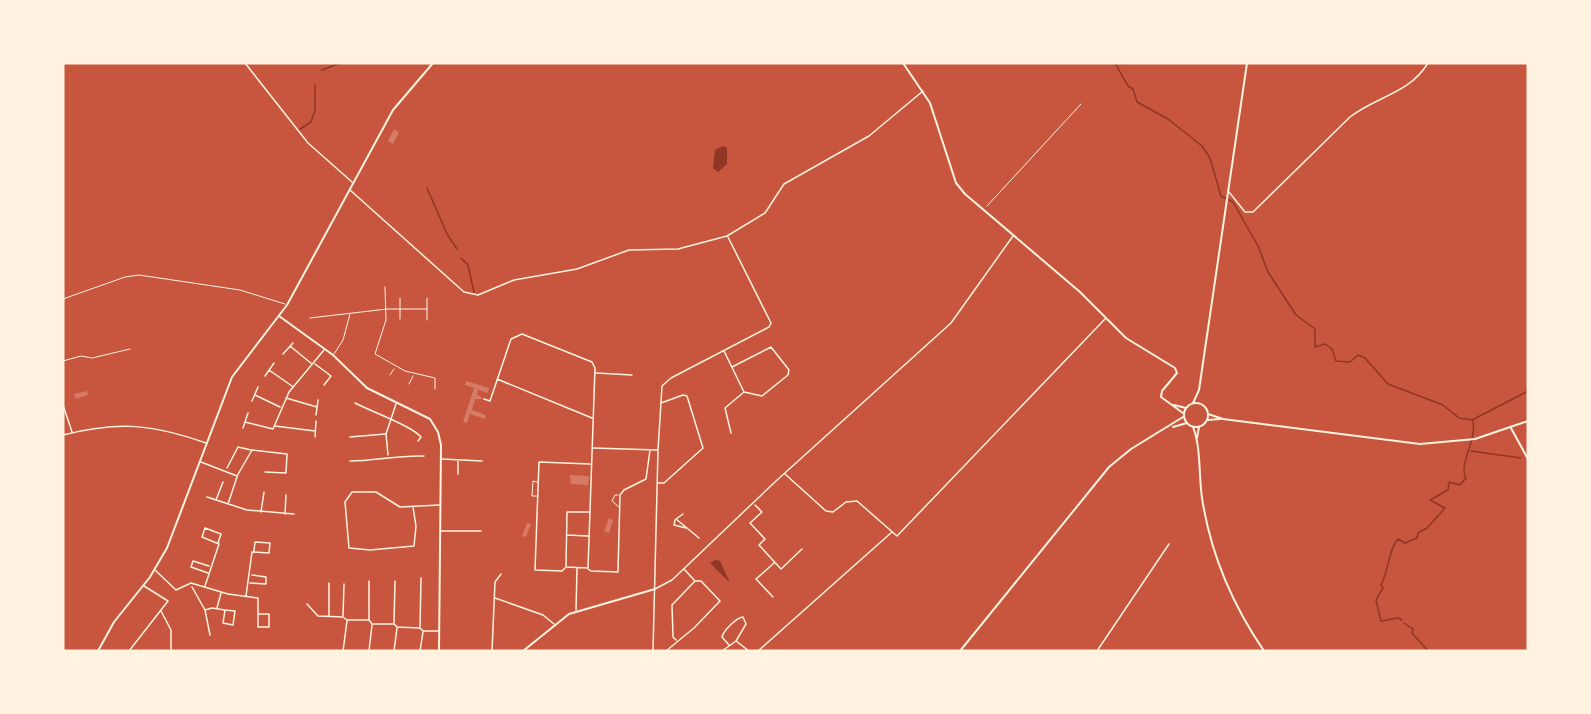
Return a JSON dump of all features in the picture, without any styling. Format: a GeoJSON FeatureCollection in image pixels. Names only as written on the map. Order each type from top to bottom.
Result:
{"type":"FeatureCollection","features":[{"type":"Feature","properties":{"kind":"street"},"geometry":{"type":"LineString","coordinates":[[245,63],[308,143],[352,183]]}},
{"type":"Feature","properties":{"kind":"street"},"geometry":{"type":"LineString","coordinates":[[98,651],[114,622],[155,570],[170,542],[232,377],[287,305],[393,110],[433,63]]}},
{"type":"Feature","properties":{"kind":"street"},"geometry":{"type":"LineString","coordinates":[[903,63],[930,103],[956,183],[1080,292],[1131,343],[1176,369],[1176,374],[1161,393],[1162,400],[1183,415],[1186,423],[1199,427],[1207,421],[1223,419]]}},
{"type":"Feature","properties":{"kind":"street"},"geometry":{"type":"LineString","coordinates":[[1247,63],[1199,390],[1200,404],[1208,414],[1223,419],[1407,443],[1443,444],[1470,440],[1528,421]]}},
{"type":"Feature","properties":{"kind":"street"},"geometry":{"type":"LineString","coordinates":[[1228,192],[1235,196],[1245,212],[1253,212],[1350,117],[1362,108],[1406,87],[1428,63]]}},
{"type":"Feature","properties":{"kind":"street"},"geometry":{"type":"LineString","coordinates":[[349,190],[464,292],[474,296],[514,280],[577,269],[629,250],[678,249],[727,236],[765,213],[784,184],[869,136],[923,91]]}},
{"type":"Feature","properties":{"kind":"street"},"geometry":{"type":"LineString","coordinates":[[524,651],[554,624],[576,611],[668,584],[755,504],[785,473],[951,323],[1014,235]]}},
{"type":"Feature","properties":{"kind":"street"},"geometry":{"type":"LineString","coordinates":[[653,651],[660,393],[666,382],[769,327],[771,323],[727,236]]}},
{"type":"Feature","properties":{"kind":"street"},"geometry":{"type":"LineString","coordinates":[[279,316],[333,355],[367,388],[396,404],[424,415],[434,424],[440,438],[441,459],[439,651]]}},
{"type":"Feature","properties":{"kind":"street"},"geometry":{"type":"LineString","coordinates":[[785,473],[826,511],[833,512],[846,502],[857,501],[897,536],[1105,319]]}},
{"type":"Feature","properties":{"kind":"street"},"geometry":{"type":"LineString","coordinates":[[484,399],[490,401],[511,339],[519,334],[590,360],[594,364],[588,568]]}},
{"type":"Feature","properties":{"kind":"street"},"geometry":{"type":"LineString","coordinates":[[283,354],[293,343]]}},
{"type":"Feature","properties":{"kind":"street"},"geometry":{"type":"LineString","coordinates":[[290,346],[331,376],[324,386]]}},
{"type":"Feature","properties":{"kind":"street"},"geometry":{"type":"LineString","coordinates":[[732,367],[771,347],[789,370],[788,375],[762,396],[744,392]]}},
{"type":"Feature","properties":{"kind":"street"},"geometry":{"type":"LineString","coordinates":[[274,426],[285,398],[325,349]]}},
{"type":"Feature","properties":{"kind":"street"},"geometry":{"type":"LineString","coordinates":[[723,350],[744,392]]}},
{"type":"Feature","properties":{"kind":"street"},"geometry":{"type":"LineString","coordinates":[[265,376],[274,363]]}},
{"type":"Feature","properties":{"kind":"street"},"geometry":{"type":"LineString","coordinates":[[269,370],[293,387]]}},
{"type":"Feature","properties":{"kind":"street"},"geometry":{"type":"LineString","coordinates":[[595,373],[632,375]]}},
{"type":"Feature","properties":{"kind":"street"},"geometry":{"type":"LineString","coordinates":[[497,379],[593,418]]}},
{"type":"Feature","properties":{"kind":"street"},"geometry":{"type":"LineString","coordinates":[[252,400],[258,387]]}},
{"type":"Feature","properties":{"kind":"street"},"geometry":{"type":"LineString","coordinates":[[1167,429],[1193,403],[1199,390]]}},
{"type":"Feature","properties":{"kind":"street"},"geometry":{"type":"LineString","coordinates":[[731,432],[725,408],[744,392]]}},
{"type":"Feature","properties":{"kind":"street"},"geometry":{"type":"LineString","coordinates":[[255,395],[280,407]]}},
{"type":"Feature","properties":{"kind":"street"},"geometry":{"type":"LineString","coordinates":[[657,483],[664,483],[702,452],[704,442],[687,396],[683,395],[666,403],[660,403]]}},
{"type":"Feature","properties":{"kind":"street"},"geometry":{"type":"LineString","coordinates":[[285,398],[317,407]]}},
{"type":"Feature","properties":{"kind":"street"},"geometry":{"type":"LineString","coordinates":[[316,415],[318,400]]}},
{"type":"Feature","properties":{"kind":"street"},"geometry":{"type":"LineString","coordinates":[[355,403],[419,434],[421,437],[418,441]]}},
{"type":"Feature","properties":{"kind":"street"},"geometry":{"type":"LineString","coordinates":[[1166,403],[1186,408]]}},
{"type":"Feature","properties":{"kind":"street"},"geometry":{"type":"LineString","coordinates":[[1193,403],[1200,404]]}},
{"type":"Feature","properties":{"kind":"street"},"geometry":{"type":"LineString","coordinates":[[388,456],[386,434],[396,404]]}},
{"type":"Feature","properties":{"kind":"street"},"geometry":{"type":"LineString","coordinates":[[63,405],[73,433]]}},
{"type":"Feature","properties":{"kind":"street"},"geometry":{"type":"LineString","coordinates":[[243,428],[248,413]]}},
{"type":"Feature","properties":{"kind":"street"},"geometry":{"type":"LineString","coordinates":[[1207,421],[1208,414]]}},
{"type":"Feature","properties":{"kind":"street"},"geometry":{"type":"LineString","coordinates":[[315,437],[316,421]]}},
{"type":"Feature","properties":{"kind":"street"},"geometry":{"type":"LineString","coordinates":[[245,422],[273,429],[274,426],[315,431]]}},
{"type":"Feature","properties":{"kind":"street"},"geometry":{"type":"LineString","coordinates":[[960,651],[1109,467],[1131,449],[1167,429],[1186,423]]}},
{"type":"Feature","properties":{"kind":"street"},"geometry":{"type":"LineString","coordinates":[[63,435],[109,426],[139,425],[171,430],[207,443]]}},
{"type":"Feature","properties":{"kind":"street"},"geometry":{"type":"LineString","coordinates":[[1193,427],[1197,444],[1203,505],[1215,554],[1232,595],[1264,651]]}},
{"type":"Feature","properties":{"kind":"street"},"geometry":{"type":"LineString","coordinates":[[1197,444],[1199,427]]}},
{"type":"Feature","properties":{"kind":"street"},"geometry":{"type":"LineString","coordinates":[[1511,428],[1528,459]]}},
{"type":"Feature","properties":{"kind":"street"},"geometry":{"type":"LineString","coordinates":[[350,437],[386,434]]}},
{"type":"Feature","properties":{"kind":"street"},"geometry":{"type":"LineString","coordinates":[[227,468],[238,447],[287,454],[286,473],[265,472]]}},
{"type":"Feature","properties":{"kind":"street"},"geometry":{"type":"LineString","coordinates":[[592,448],[658,450]]}},
{"type":"Feature","properties":{"kind":"street"},"geometry":{"type":"LineString","coordinates":[[228,505],[237,476],[252,450]]}},
{"type":"Feature","properties":{"kind":"street"},"geometry":{"type":"LineString","coordinates":[[566,567],[618,572],[620,495],[624,490],[646,479],[650,450]]}},
{"type":"Feature","properties":{"kind":"street"},"geometry":{"type":"LineString","coordinates":[[350,461],[367,461],[388,456],[424,456]]}},
{"type":"Feature","properties":{"kind":"street"},"geometry":{"type":"LineString","coordinates":[[441,459],[482,461]]}},
{"type":"Feature","properties":{"kind":"street"},"geometry":{"type":"LineString","coordinates":[[458,474],[459,460]]}},
{"type":"Feature","properties":{"kind":"street"},"geometry":{"type":"LineString","coordinates":[[200,462],[237,476]]}},
{"type":"Feature","properties":{"kind":"street"},"geometry":{"type":"LineString","coordinates":[[590,512],[567,512],[566,567],[562,571],[535,570],[539,462],[591,464]]}},
{"type":"Feature","properties":{"kind":"street"},"geometry":{"type":"LineString","coordinates":[[216,500],[223,482]]}},
{"type":"Feature","properties":{"kind":"street"},"geometry":{"type":"LineString","coordinates":[[413,507],[416,526],[414,546],[349,548],[345,502],[349,494],[357,491],[376,492],[396,506],[441,505]]}},
{"type":"Feature","properties":{"kind":"street"},"geometry":{"type":"LineString","coordinates":[[261,512],[264,492]]}},
{"type":"Feature","properties":{"kind":"street"},"geometry":{"type":"LineString","coordinates":[[285,514],[286,495]]}},
{"type":"Feature","properties":{"kind":"street"},"geometry":{"type":"LineString","coordinates":[[207,497],[228,505],[261,512],[294,514]]}},
{"type":"Feature","properties":{"kind":"street"},"geometry":{"type":"LineString","coordinates":[[755,504],[762,512],[750,523],[765,539],[759,545],[780,569],[802,549]]}},
{"type":"Feature","properties":{"kind":"street"},"geometry":{"type":"LineString","coordinates":[[682,514],[676,519],[674,525],[688,528]]}},
{"type":"Feature","properties":{"kind":"street"},"geometry":{"type":"LineString","coordinates":[[676,519],[699,538]]}},
{"type":"Feature","properties":{"kind":"street"},"geometry":{"type":"LineString","coordinates":[[205,587],[221,534],[205,528],[202,537],[218,543]]}},
{"type":"Feature","properties":{"kind":"street"},"geometry":{"type":"LineString","coordinates":[[440,531],[481,531]]}},
{"type":"Feature","properties":{"kind":"street"},"geometry":{"type":"LineString","coordinates":[[758,651],[893,532]]}},
{"type":"Feature","properties":{"kind":"street"},"geometry":{"type":"LineString","coordinates":[[567,536],[589,536]]}},
{"type":"Feature","properties":{"kind":"street"},"geometry":{"type":"LineString","coordinates":[[246,597],[255,542],[270,543],[269,553],[254,551]]}},
{"type":"Feature","properties":{"kind":"street"},"geometry":{"type":"LineString","coordinates":[[1097,651],[1169,544]]}},
{"type":"Feature","properties":{"kind":"street"},"geometry":{"type":"LineString","coordinates":[[208,573],[191,567],[193,561],[210,566]]}},
{"type":"Feature","properties":{"kind":"street"},"geometry":{"type":"LineString","coordinates":[[773,597],[756,579],[774,562]]}},
{"type":"Feature","properties":{"kind":"street"},"geometry":{"type":"LineString","coordinates":[[576,611],[577,568]]}},
{"type":"Feature","properties":{"kind":"street"},"geometry":{"type":"LineString","coordinates":[[684,569],[695,581]]}},
{"type":"Feature","properties":{"kind":"street"},"geometry":{"type":"LineString","coordinates":[[155,570],[176,590],[190,583],[221,592],[258,598],[258,614],[258,627],[268,627],[269,614],[258,614]]}},
{"type":"Feature","properties":{"kind":"street"},"geometry":{"type":"LineString","coordinates":[[492,651],[495,582],[501,574]]}},
{"type":"Feature","properties":{"kind":"street"},"geometry":{"type":"LineString","coordinates":[[249,583],[266,584],[266,577],[250,575]]}},
{"type":"Feature","properties":{"kind":"street"},"geometry":{"type":"LineString","coordinates":[[420,628],[421,578]]}},
{"type":"Feature","properties":{"kind":"street"},"geometry":{"type":"LineString","coordinates":[[369,581],[369,620],[372,624],[369,651]]}},
{"type":"Feature","properties":{"kind":"street"},"geometry":{"type":"LineString","coordinates":[[394,624],[395,581]]}},
{"type":"Feature","properties":{"kind":"street"},"geometry":{"type":"LineString","coordinates":[[666,651],[720,603],[719,598],[701,581],[695,581],[672,605],[673,637],[677,641]]}},
{"type":"Feature","properties":{"kind":"street"},"geometry":{"type":"LineString","coordinates":[[329,583],[329,617]]}},
{"type":"Feature","properties":{"kind":"street"},"geometry":{"type":"LineString","coordinates":[[343,617],[344,584]]}},
{"type":"Feature","properties":{"kind":"street"},"geometry":{"type":"LineString","coordinates":[[129,651],[168,601],[143,586]]}},
{"type":"Feature","properties":{"kind":"street"},"geometry":{"type":"LineString","coordinates":[[192,587],[206,610],[210,636]]}},
{"type":"Feature","properties":{"kind":"street"},"geometry":{"type":"LineString","coordinates":[[217,608],[221,592]]}},
{"type":"Feature","properties":{"kind":"street"},"geometry":{"type":"LineString","coordinates":[[494,598],[543,615],[554,624]]}},
{"type":"Feature","properties":{"kind":"street"},"geometry":{"type":"LineString","coordinates":[[307,604],[318,616],[369,620]]}},
{"type":"Feature","properties":{"kind":"street"},"geometry":{"type":"LineString","coordinates":[[206,610],[217,608],[235,611],[233,625],[224,623],[225,610]]}},
{"type":"Feature","properties":{"kind":"street"},"geometry":{"type":"LineString","coordinates":[[160,610],[171,630],[171,651]]}},
{"type":"Feature","properties":{"kind":"street"},"geometry":{"type":"LineString","coordinates":[[722,651],[735,641],[746,624],[746,620],[742,617],[722,634],[729,645]]}},
{"type":"Feature","properties":{"kind":"street"},"geometry":{"type":"LineString","coordinates":[[343,651],[347,620]]}},
{"type":"Feature","properties":{"kind":"street"},"geometry":{"type":"LineString","coordinates":[[372,624],[394,624],[398,627],[420,628],[423,631],[440,630]]}},
{"type":"Feature","properties":{"kind":"street"},"geometry":{"type":"LineString","coordinates":[[394,651],[398,627]]}},
{"type":"Feature","properties":{"kind":"street"},"geometry":{"type":"LineString","coordinates":[[420,651],[423,631]]}},
{"type":"Feature","properties":{"kind":"street"},"geometry":{"type":"LineString","coordinates":[[735,641],[749,651]]}},
{"type":"Feature","properties":{"kind":"lane"},"geometry":{"type":"LineString","coordinates":[[63,299],[125,277],[146,276],[240,290],[287,305]]}},
{"type":"Feature","properties":{"kind":"lane"},"geometry":{"type":"LineString","coordinates":[[385,287],[387,309],[384,329],[375,354],[395,367],[435,378],[435,389]]}},
{"type":"Feature","properties":{"kind":"lane"},"geometry":{"type":"LineString","coordinates":[[399,319],[400,298]]}},
{"type":"Feature","properties":{"kind":"lane"},"geometry":{"type":"LineString","coordinates":[[427,298],[427,320]]}},
{"type":"Feature","properties":{"kind":"lane"},"geometry":{"type":"LineString","coordinates":[[310,318],[387,309],[427,309]]}},
{"type":"Feature","properties":{"kind":"lane"},"geometry":{"type":"LineString","coordinates":[[333,355],[343,340],[350,314]]}},
{"type":"Feature","properties":{"kind":"lane"},"geometry":{"type":"LineString","coordinates":[[63,361],[81,356],[92,358],[130,349]]}},
{"type":"Feature","properties":{"kind":"lane"},"geometry":{"type":"LineString","coordinates":[[390,375],[395,367]]}},
{"type":"Feature","properties":{"kind":"lane"},"geometry":{"type":"LineString","coordinates":[[409,384],[414,374]]}},
{"type":"Feature","properties":{"kind":"lane"},"geometry":{"type":"LineString","coordinates":[[538,482],[533,482],[532,489],[532,496],[538,496]]}},
{"type":"Feature","properties":{"kind":"lane"},"geometry":{"type":"LineString","coordinates":[[620,495],[615,495],[612,501],[620,508]]}},
{"type":"Feature","properties":{"kind":"path"},"geometry":{"type":"LineString","coordinates":[[984,209],[1081,104]]}},
{"type":"Feature","properties":{"kind":"shaded area"},"geometry":{"type":"Polygon","coordinates":[[[723,146],[727,148],[727,164],[718,172],[713,168],[715,150],[723,146]]]}},
{"type":"Feature","properties":{"kind":"shaded area"},"geometry":{"type":"Polygon","coordinates":[[[715,560],[720,561],[730,583],[710,563],[715,560]]]}},
{"type":"Feature","properties":{"kind":"building"},"geometry":{"type":"Polygon","coordinates":[[[394,129],[399,132],[393,144],[388,141],[394,129]]]}},
{"type":"Feature","properties":{"kind":"building"},"geometry":{"type":"Polygon","coordinates":[[[466,381],[489,388],[488,393],[478,390],[477,394],[483,399],[475,399],[472,410],[486,415],[485,419],[470,414],[467,423],[463,422],[474,388],[465,385],[466,381]]]}},
{"type":"Feature","properties":{"kind":"building"},"geometry":{"type":"Polygon","coordinates":[[[87,391],[88,395],[76,399],[74,394],[87,391]]]}},
{"type":"Feature","properties":{"kind":"building"},"geometry":{"type":"Polygon","coordinates":[[[570,475],[589,476],[588,485],[571,484],[570,475]]]}},
{"type":"Feature","properties":{"kind":"building"},"geometry":{"type":"Polygon","coordinates":[[[609,518],[613,520],[609,533],[604,531],[609,518]]]}},
{"type":"Feature","properties":{"kind":"building"},"geometry":{"type":"Polygon","coordinates":[[[527,523],[531,524],[526,537],[522,536],[527,523]]]}},
{"type":"Feature","properties":{"kind":"waterway"},"geometry":{"type":"LineString","coordinates":[[322,70],[340,63]]}},
{"type":"Feature","properties":{"kind":"waterway"},"geometry":{"type":"LineString","coordinates":[[1115,63],[1128,86],[1133,89],[1137,102],[1168,119],[1202,146],[1210,158],[1221,196],[1233,202],[1258,246],[1268,272],[1296,315],[1315,329],[1315,347],[1325,344],[1332,349],[1336,361],[1350,362],[1358,355],[1365,358],[1388,384],[1443,405],[1459,418],[1472,420],[1528,391]]}},
{"type":"Feature","properties":{"kind":"waterway"},"geometry":{"type":"LineString","coordinates":[[300,129],[311,122],[315,110],[315,85]]}},
{"type":"Feature","properties":{"kind":"waterway"},"geometry":{"type":"LineString","coordinates":[[427,188],[447,234],[457,249]]}},
{"type":"Feature","properties":{"kind":"waterway"},"geometry":{"type":"LineString","coordinates":[[461,258],[468,265],[474,292]]}},
{"type":"Feature","properties":{"kind":"waterway"},"geometry":{"type":"LineString","coordinates":[[1402,620],[1398,618],[1381,621],[1376,600],[1383,588],[1381,585],[1393,548],[1398,539],[1405,543],[1417,538],[1418,533],[1427,528],[1445,508],[1430,500],[1448,490],[1449,482],[1460,485],[1466,478],[1464,467],[1474,428],[1473,421]]}},
{"type":"Feature","properties":{"kind":"waterway"},"geometry":{"type":"LineString","coordinates":[[1471,451],[1521,458]]}},
{"type":"Feature","properties":{"kind":"waterway"},"geometry":{"type":"LineString","coordinates":[[1404,623],[1413,629],[1412,633],[1428,651]]}}]}
